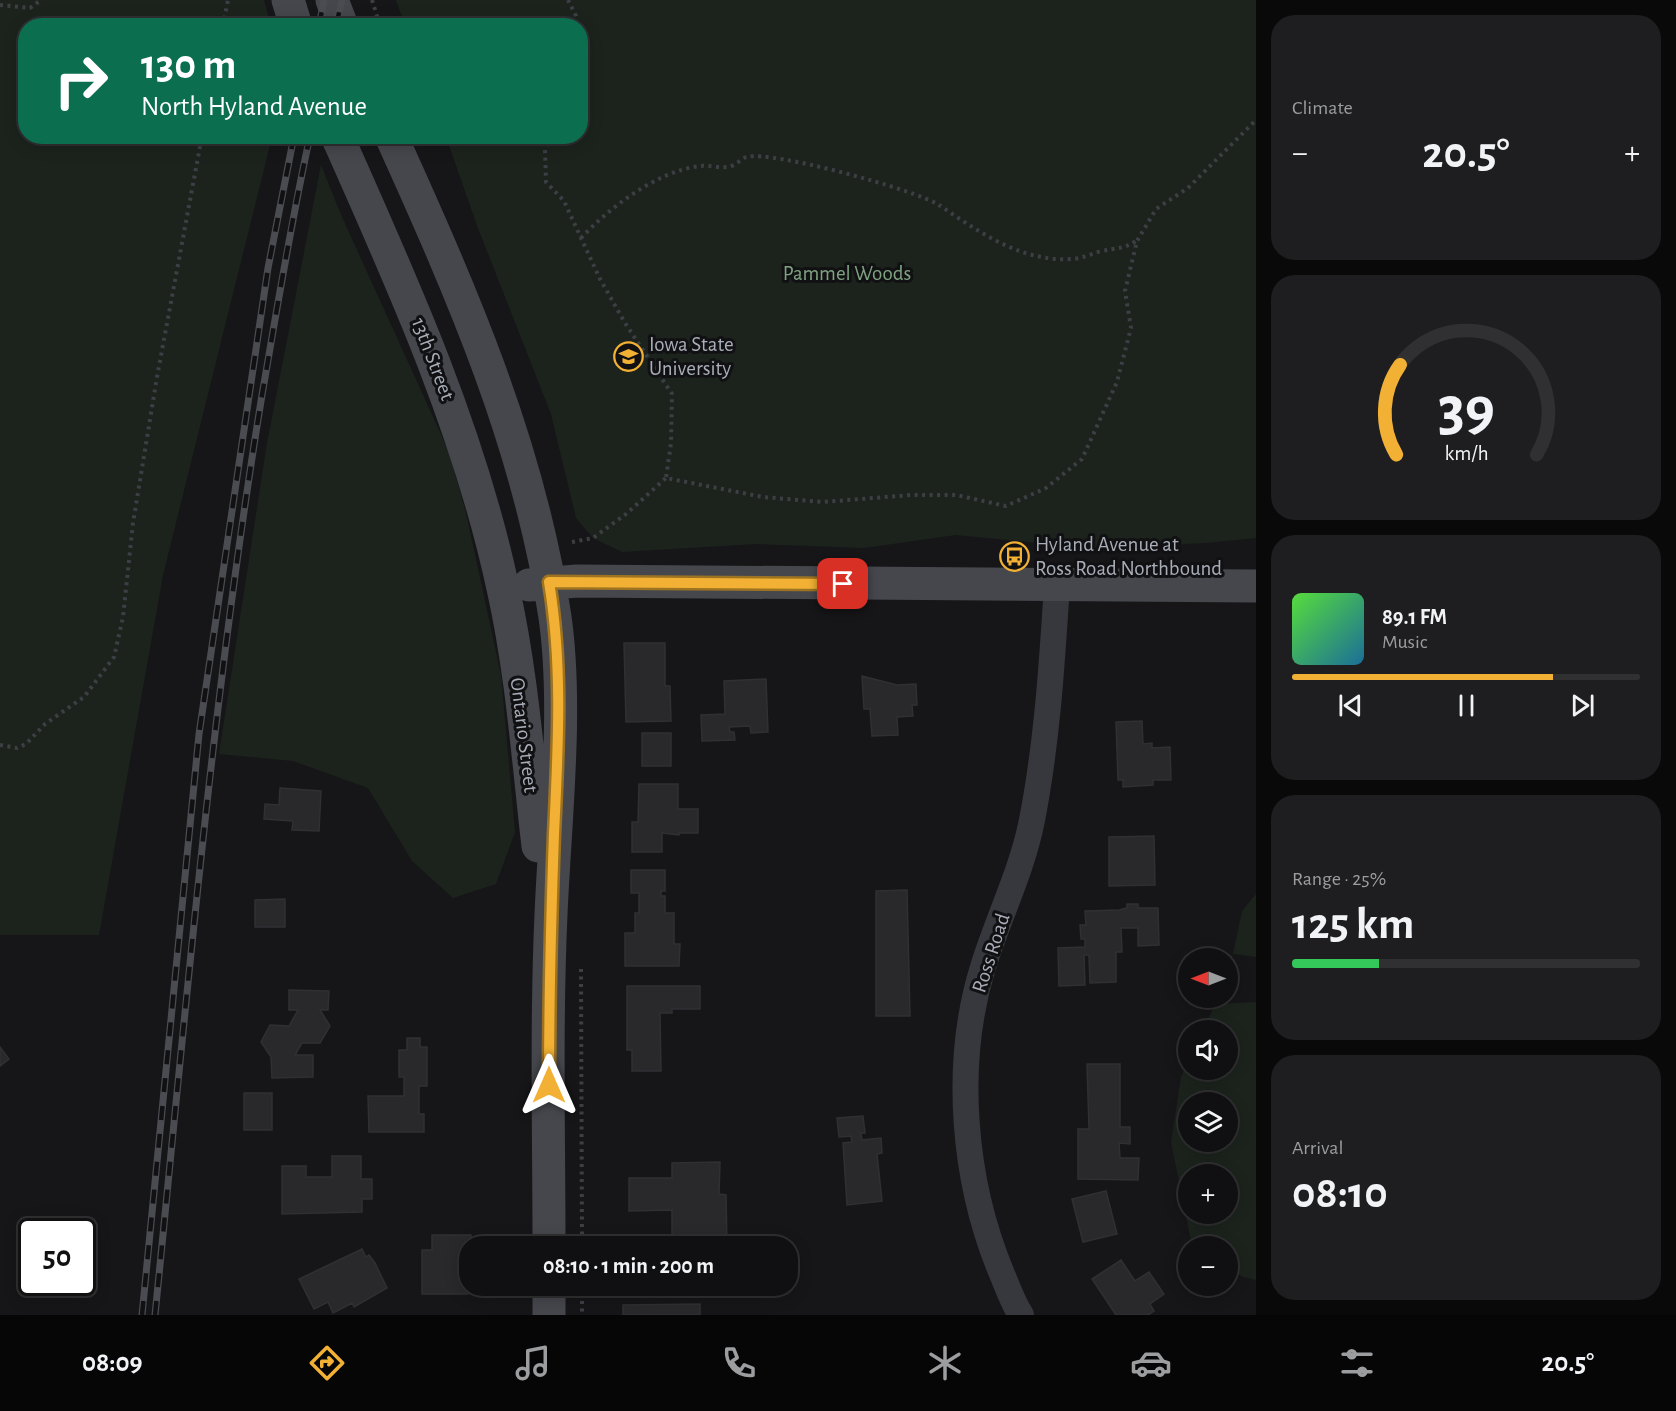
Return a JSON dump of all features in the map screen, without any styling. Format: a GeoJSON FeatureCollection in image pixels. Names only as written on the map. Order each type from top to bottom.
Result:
{"type":"FeatureCollection","features":[{"type":"Feature","properties":{"kind":"main road"},"geometry":{"type":"LineString","coordinates":[[288,0],[294,18]]}},
{"type":"Feature","properties":{"kind":"main road"},"geometry":{"type":"LineString","coordinates":[[332,0],[339,18]]}},
{"type":"Feature","properties":{"kind":"main road","name":"13th Street"},"geometry":{"type":"LineString","coordinates":[[341,144],[424,333],[456,417],[504,590]]}},
{"type":"Feature","properties":{"kind":"main road"},"geometry":{"type":"LineString","coordinates":[[395,144],[460,288],[482,344],[512,435],[549,582]]}},
{"type":"Feature","properties":{"kind":"main road"},"geometry":{"type":"LineString","coordinates":[[504,590],[549,582],[1256,586]]}},
{"type":"Feature","properties":{"kind":"main road","name":"Ontario Street"},"geometry":{"type":"LineString","coordinates":[[549,582],[556,633],[560,714],[549,952],[549,1236]]}},
{"type":"Feature","properties":{"kind":"main road","name":"Ontario Street"},"geometry":{"type":"LineString","coordinates":[[504,590],[524,718],[549,952]]}},
{"type":"Feature","properties":{"kind":"main road"},"geometry":{"type":"LineString","coordinates":[[549,1296],[549,1315]]}},
{"type":"Feature","properties":{"kind":"street","name":"Ross Road"},"geometry":{"type":"LineString","coordinates":[[1022,1315],[994,1255],[975,1194],[965,1105],[972,1017],[983,968],[1032,822],[1049,690],[1057,585]]}},
{"type":"Feature","properties":{"kind":"path"},"geometry":{"type":"LineString","coordinates":[[0,5],[30,8],[41,0]]}},
{"type":"Feature","properties":{"kind":"path"},"geometry":{"type":"LineString","coordinates":[[225,18],[228,0]]}},
{"type":"Feature","properties":{"kind":"path"},"geometry":{"type":"LineString","coordinates":[[372,0],[378,18]]}},
{"type":"Feature","properties":{"kind":"path"},"geometry":{"type":"LineString","coordinates":[[568,0],[576,18]]}},
{"type":"Feature","properties":{"kind":"path"},"geometry":{"type":"LineString","coordinates":[[666,478],[763,497],[823,502],[911,495],[956,495],[1006,506],[1046,488],[1082,459],[1117,382],[1131,328],[1125,291],[1137,241],[1156,209],[1188,188],[1256,120]]}},
{"type":"Feature","properties":{"kind":"path"},"geometry":{"type":"LineString","coordinates":[[0,744],[17,748],[26,744],[45,724],[84,697],[114,657],[123,617],[133,523],[155,388],[201,144]]}},
{"type":"Feature","properties":{"kind":"path"},"geometry":{"type":"LineString","coordinates":[[547,144],[545,150],[546,182],[564,201],[625,323],[672,394],[671,443],[666,478],[626,514],[593,538],[571,542]]}},
{"type":"Feature","properties":{"kind":"path"},"geometry":{"type":"LineString","coordinates":[[581,238],[595,223],[636,190],[698,166],[732,166],[747,156],[854,174],[887,185],[939,205],[949,214],[995,241],[1047,258],[1073,259],[1102,251],[1125,249],[1137,241]]}},
{"type":"Feature","properties":{"kind":"path"},"geometry":{"type":"LineString","coordinates":[[582,1296],[582,1315]]}},
{"type":"Feature","properties":{"kind":"green space"},"geometry":{"type":"Polygon","coordinates":[[[0,0],[264,0],[269,18],[18,18],[18,144],[270,144],[163,575],[99,935],[0,935],[0,0]]]}},
{"type":"Feature","properties":{"kind":"green space","name":"Pammel Woods"},"geometry":{"type":"Polygon","coordinates":[[[396,0],[1256,0],[1256,538],[1205,543],[1091,548],[956,535],[864,548],[755,544],[622,552],[593,538],[576,518],[551,414],[478,228],[448,144],[588,144],[588,18],[402,18],[396,0]]]}},
{"type":"Feature","properties":{"kind":"green space"},"geometry":{"type":"Polygon","coordinates":[[[321,165],[342,217],[449,452],[466,513],[501,675],[515,832],[496,884],[453,898],[412,861],[368,788],[293,761],[219,754],[267,443],[321,165]]]}},
{"type":"Feature","properties":{"kind":"green space"},"geometry":{"type":"Polygon","coordinates":[[[1256,894],[1256,957],[1238,955],[1238,948],[1234,948],[1242,911],[1256,894]]]}},
{"type":"Feature","properties":{"kind":"green space"},"geometry":{"type":"Polygon","coordinates":[[[1256,1002],[1256,1280],[1238,1274],[1238,1236],[1190,1236],[1188,1224],[1238,1224],[1238,1164],[1178,1164],[1178,1177],[1171,1142],[1178,1096],[1178,1152],[1238,1152],[1238,1092],[1179,1092],[1181,1080],[1238,1080],[1238,1020],[1208,1020],[1213,1008],[1238,1008],[1238,1003],[1256,1002]]]}},
{"type":"Feature","properties":{"kind":"building"},"geometry":{"type":"Polygon","coordinates":[[[624,643],[665,643],[665,686],[670,686],[671,721],[626,722],[624,643]]]}},
{"type":"Feature","properties":{"kind":"building"},"geometry":{"type":"Polygon","coordinates":[[[862,676],[897,685],[916,684],[917,705],[912,705],[913,716],[897,717],[898,735],[872,736],[870,709],[864,709],[862,676]]]}},
{"type":"Feature","properties":{"kind":"building"},"geometry":{"type":"Polygon","coordinates":[[[766,679],[768,732],[751,733],[750,726],[729,727],[730,732],[734,732],[735,740],[702,741],[701,715],[725,714],[724,681],[766,679]]]}},
{"type":"Feature","properties":{"kind":"building"},"geometry":{"type":"Polygon","coordinates":[[[1142,721],[1143,744],[1152,743],[1152,748],[1170,747],[1171,780],[1153,780],[1153,785],[1123,787],[1123,780],[1118,780],[1116,722],[1142,721]]]}},
{"type":"Feature","properties":{"kind":"building"},"geometry":{"type":"Polygon","coordinates":[[[642,733],[671,733],[671,766],[642,766],[642,733]]]}},
{"type":"Feature","properties":{"kind":"building"},"geometry":{"type":"Polygon","coordinates":[[[639,784],[678,784],[678,809],[698,809],[698,833],[679,833],[679,835],[662,833],[662,852],[632,852],[632,822],[638,822],[639,784]]]}},
{"type":"Feature","properties":{"kind":"building"},"geometry":{"type":"Polygon","coordinates":[[[280,788],[321,791],[319,831],[292,830],[293,821],[264,819],[265,804],[279,805],[280,788]]]}},
{"type":"Feature","properties":{"kind":"building"},"geometry":{"type":"Polygon","coordinates":[[[1154,836],[1155,885],[1109,886],[1109,837],[1154,836]]]}},
{"type":"Feature","properties":{"kind":"building"},"geometry":{"type":"Polygon","coordinates":[[[631,870],[665,870],[665,891],[661,891],[661,896],[665,896],[665,913],[674,913],[674,944],[680,944],[679,966],[625,966],[625,933],[635,933],[635,913],[639,913],[639,893],[631,893],[631,870]]]}},
{"type":"Feature","properties":{"kind":"building"},"geometry":{"type":"Polygon","coordinates":[[[907,890],[910,1016],[876,1016],[876,891],[907,890]]]}},
{"type":"Feature","properties":{"kind":"building"},"geometry":{"type":"Polygon","coordinates":[[[285,899],[285,927],[255,927],[255,900],[285,899]]]}},
{"type":"Feature","properties":{"kind":"building"},"geometry":{"type":"Polygon","coordinates":[[[1127,904],[1138,904],[1138,908],[1158,908],[1159,945],[1138,946],[1138,928],[1121,928],[1122,952],[1116,952],[1116,982],[1090,983],[1089,955],[1084,955],[1085,985],[1059,986],[1058,948],[1085,947],[1085,939],[1081,939],[1080,925],[1086,925],[1085,911],[1119,910],[1127,908],[1127,904]]]}},
{"type":"Feature","properties":{"kind":"building"},"geometry":{"type":"Polygon","coordinates":[[[627,986],[700,986],[700,1009],[672,1009],[672,1013],[660,1013],[661,1071],[632,1071],[632,1050],[627,1050],[627,986]]]}},
{"type":"Feature","properties":{"kind":"building"},"geometry":{"type":"Polygon","coordinates":[[[289,990],[329,991],[328,1010],[320,1010],[330,1026],[320,1043],[302,1043],[295,1055],[313,1055],[313,1077],[272,1078],[271,1057],[261,1042],[270,1025],[289,1026],[298,1010],[289,1010],[289,990]]]}},
{"type":"Feature","properties":{"kind":"building"},"geometry":{"type":"Polygon","coordinates":[[[407,1038],[420,1038],[420,1047],[427,1047],[427,1086],[419,1086],[419,1114],[424,1114],[424,1132],[369,1132],[368,1096],[404,1096],[404,1077],[399,1077],[399,1050],[407,1050],[407,1038]]]}},
{"type":"Feature","properties":{"kind":"building"},"geometry":{"type":"Polygon","coordinates":[[[0,1047],[9,1059],[0,1066],[0,1047]]]}},
{"type":"Feature","properties":{"kind":"building"},"geometry":{"type":"Polygon","coordinates":[[[1087,1064],[1120,1064],[1120,1127],[1130,1127],[1130,1144],[1119,1143],[1120,1158],[1139,1158],[1138,1180],[1078,1179],[1078,1129],[1089,1129],[1087,1064]]]}},
{"type":"Feature","properties":{"kind":"building"},"geometry":{"type":"Polygon","coordinates":[[[244,1093],[272,1093],[272,1130],[244,1130],[244,1093]]]}},
{"type":"Feature","properties":{"kind":"building"},"geometry":{"type":"Polygon","coordinates":[[[863,1116],[865,1133],[861,1133],[862,1140],[881,1138],[882,1153],[877,1154],[882,1201],[847,1205],[843,1143],[852,1142],[851,1136],[839,1137],[837,1118],[863,1116]]]}},
{"type":"Feature","properties":{"kind":"building"},"geometry":{"type":"Polygon","coordinates":[[[332,1156],[361,1156],[361,1179],[372,1179],[372,1199],[362,1199],[362,1212],[282,1214],[282,1166],[306,1166],[306,1177],[332,1177],[332,1156]]]}},
{"type":"Feature","properties":{"kind":"building"},"geometry":{"type":"Polygon","coordinates":[[[720,1162],[719,1194],[726,1195],[727,1236],[672,1236],[672,1210],[629,1211],[629,1178],[672,1178],[672,1163],[720,1162]]]}},
{"type":"Feature","properties":{"kind":"building"},"geometry":{"type":"Polygon","coordinates":[[[1106,1191],[1117,1234],[1083,1242],[1072,1199],[1106,1191]]]}},
{"type":"Feature","properties":{"kind":"building"},"geometry":{"type":"Polygon","coordinates":[[[432,1235],[471,1235],[459,1236],[459,1294],[422,1294],[422,1250],[432,1250],[432,1235]]]}},
{"type":"Feature","properties":{"kind":"building"},"geometry":{"type":"Polygon","coordinates":[[[362,1249],[366,1257],[369,1255],[375,1263],[387,1288],[354,1307],[352,1303],[333,1313],[328,1302],[314,1309],[299,1279],[362,1249]]]}},
{"type":"Feature","properties":{"kind":"building"},"geometry":{"type":"Polygon","coordinates":[[[1121,1260],[1135,1281],[1149,1272],[1164,1294],[1150,1304],[1154,1311],[1148,1315],[1116,1315],[1092,1279],[1121,1260]]]}},
{"type":"Feature","properties":{"kind":"building"},"geometry":{"type":"Polygon","coordinates":[[[700,1304],[700,1315],[623,1315],[623,1305],[700,1304]]]}},
{"type":"Feature","properties":{"kind":"railway"},"geometry":{"type":"LineString","coordinates":[[321,18],[324,0]]}},
{"type":"Feature","properties":{"kind":"railway"},"geometry":{"type":"LineString","coordinates":[[338,18],[342,0]]}},
{"type":"Feature","properties":{"kind":"railway"},"geometry":{"type":"LineString","coordinates":[[142,1315],[199,734],[268,268],[292,144]]}},
{"type":"Feature","properties":{"kind":"railway"},"geometry":{"type":"LineString","coordinates":[[155,1315],[201,854],[229,624],[262,395],[290,233],[308,144]]}},
{"type":"Feature","properties":{"kind":"place","name":"Iowa State University"},"geometry":{"type":"Point","coordinates":[628,356]}},
{"type":"Feature","properties":{"kind":"place","name":"Hyland Avenue at Ross Road Northbound"},"geometry":{"type":"Point","coordinates":[1014,556]}},
{"type":"Feature","properties":{"kind":"route"},"geometry":{"type":"LineString","coordinates":[[549,1085],[549,952],[560,714],[555,620],[549,582],[843,584]]}}]}
